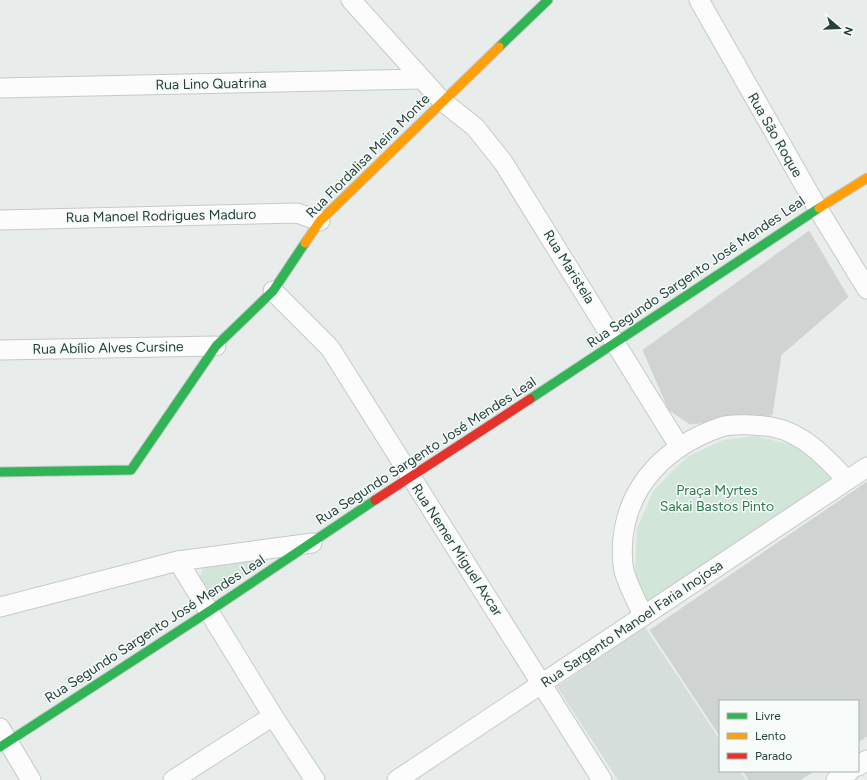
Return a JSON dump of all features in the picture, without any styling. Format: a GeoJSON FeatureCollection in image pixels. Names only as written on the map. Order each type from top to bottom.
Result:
{"type":"FeatureCollection","features":[{"type":"Feature","properties":{"kind":"street","name":"Rua Maristela"},"geometry":{"type":"LineString","coordinates":[[351,0],[442,101],[475,127],[503,162],[616,342],[679,446]]}},
{"type":"Feature","properties":{"kind":"street","name":"Rua São Roque"},"geometry":{"type":"LineString","coordinates":[[699,0],[818,209],[867,289]]}},
{"type":"Feature","properties":{"kind":"street","name":"Rua Flordalisa Meira Monte"},"geometry":{"type":"LineString","coordinates":[[0,472],[131,470],[216,346],[273,291],[320,221],[539,3]]}},
{"type":"Feature","properties":{"kind":"street","name":"Rua Lino Quatrina"},"geometry":{"type":"LineString","coordinates":[[0,88],[422,79]]}},
{"type":"Feature","properties":{"kind":"street","name":"Rua Segundo Sargento José Mendes Leal"},"geometry":{"type":"LineString","coordinates":[[3,739],[208,612],[410,476],[867,178]]}},
{"type":"Feature","properties":{"kind":"street","name":"Rua Manoel Rodrigues Maduro"},"geometry":{"type":"LineString","coordinates":[[0,220],[297,213],[320,221]]}},
{"type":"Feature","properties":{"kind":"street","name":"Rua Nemer Miguel Axcar"},"geometry":{"type":"LineString","coordinates":[[273,291],[330,348],[543,684],[602,780]]}},
{"type":"Feature","properties":{"kind":"street","name":"Rua Abílio Alves Cursine"},"geometry":{"type":"LineString","coordinates":[[0,350],[216,346]]}},
{"type":"Feature","properties":{"kind":"street"},"geometry":{"type":"LineString","coordinates":[[643,616],[624,571],[623,544],[625,520],[633,497],[644,478],[679,446],[722,426],[773,427],[799,437],[818,450],[847,480]]}},
{"type":"Feature","properties":{"kind":"street","name":"Rua Sargento Manoel Faria Inojosa"},"geometry":{"type":"LineString","coordinates":[[397,780],[867,467]]}},
{"type":"Feature","properties":{"kind":"street"},"geometry":{"type":"LineString","coordinates":[[0,607],[178,561],[313,542]]}},
{"type":"Feature","properties":{"kind":"street"},"geometry":{"type":"LineString","coordinates":[[178,561],[273,716],[315,780]]}},
{"type":"Feature","properties":{"kind":"street"},"geometry":{"type":"LineString","coordinates":[[173,780],[273,716]]}},
{"type":"Feature","properties":{"kind":"street"},"geometry":{"type":"LineString","coordinates":[[3,739],[31,780]]}},
{"type":"Feature","properties":{"kind":"street"},"geometry":{"type":"LineString","coordinates":[[836,780],[848,772]]}},
{"type":"Feature","properties":{"kind":"shaded area"},"geometry":{"type":"Polygon","coordinates":[[[645,627],[719,738],[719,772],[741,772],[746,780],[618,780],[557,687],[645,627]]]}},
{"type":"Feature","properties":{"kind":"green space","name":"Praça Myrtes Sakai Bastos Pinto"},"geometry":{"type":"Polygon","coordinates":[[[756,436],[800,447],[836,480],[646,604],[635,571],[637,528],[654,490],[687,457],[723,440],[756,436]]]}},
{"type":"Feature","properties":{"kind":"green space"},"geometry":{"type":"Polygon","coordinates":[[[261,557],[265,564],[216,594],[206,592],[199,579],[204,566],[261,557]]]}},
{"type":"Feature","properties":{"kind":"building"},"geometry":{"type":"Polygon","coordinates":[[[809,231],[848,297],[781,355],[772,415],[690,424],[669,410],[643,350],[809,231]]]}},
{"type":"Feature","properties":{"kind":"building"},"geometry":{"type":"Polygon","coordinates":[[[867,482],[867,736],[859,741],[859,700],[719,700],[719,734],[650,630],[867,482]]]}},
{"type":"Feature","properties":{"kind":"building"},"geometry":{"type":"Polygon","coordinates":[[[744,772],[812,772],[800,780],[749,780],[744,772]]]}},
{"type":"Feature","properties":{"kind":"traffic: fast"},"geometry":{"type":"LineString","coordinates":[[499,47],[548,0]]}},
{"type":"Feature","properties":{"kind":"traffic: fast"},"geometry":{"type":"LineString","coordinates":[[530,399],[819,208]]}},
{"type":"Feature","properties":{"kind":"traffic: fast"},"geometry":{"type":"LineString","coordinates":[[0,472],[131,470],[216,346],[273,291],[305,243]]}},
{"type":"Feature","properties":{"kind":"traffic: fast"},"geometry":{"type":"LineString","coordinates":[[0,747],[208,612],[375,500]]}},
{"type":"Feature","properties":{"kind":"traffic: slow"},"geometry":{"type":"LineString","coordinates":[[305,243],[320,221],[499,47]]}},
{"type":"Feature","properties":{"kind":"traffic: slow"},"geometry":{"type":"LineString","coordinates":[[819,208],[867,178]]}},
{"type":"Feature","properties":{"kind":"traffic: jam"},"geometry":{"type":"LineString","coordinates":[[375,500],[530,399]]}}]}
